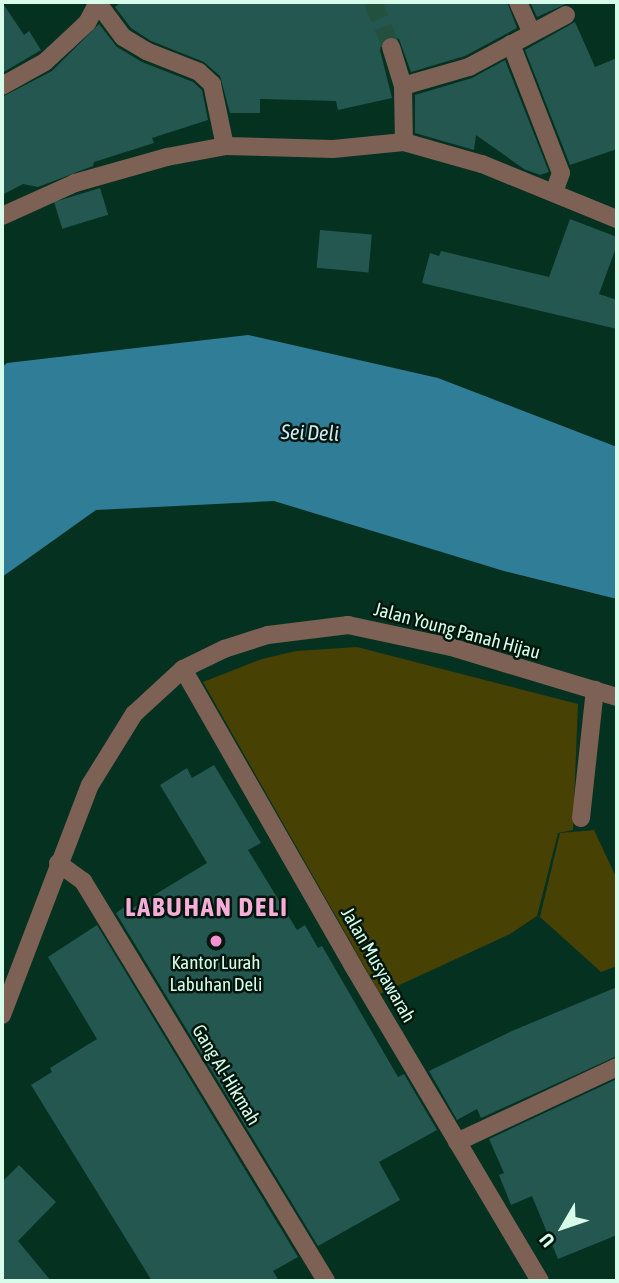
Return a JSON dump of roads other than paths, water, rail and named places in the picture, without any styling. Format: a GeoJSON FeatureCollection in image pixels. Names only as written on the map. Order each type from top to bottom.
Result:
{"type":"FeatureCollection","features":[{"type":"Feature","properties":{"kind":"street"},"geometry":{"type":"LineString","coordinates":[[2,86],[45,61],[87,23],[97,2],[123,37],[146,51],[199,72],[212,84],[225,146]]}},
{"type":"Feature","properties":{"kind":"street"},"geometry":{"type":"LineString","coordinates":[[518,2],[532,33]]}},
{"type":"Feature","properties":{"kind":"street"},"geometry":{"type":"LineString","coordinates":[[403,86],[469,67],[566,15]]}},
{"type":"Feature","properties":{"kind":"street"},"geometry":{"type":"LineString","coordinates":[[511,44],[561,173],[554,192]]}},
{"type":"Feature","properties":{"kind":"street"},"geometry":{"type":"LineString","coordinates":[[391,47],[403,86],[404,142]]}},
{"type":"Feature","properties":{"kind":"street"},"geometry":{"type":"LineString","coordinates":[[2,216],[75,183],[167,157],[225,146],[332,149],[404,142],[482,164],[617,219]]}},
{"type":"Feature","properties":{"kind":"street","name":"Jalan Young Panah Hijau"},"geometry":{"type":"LineString","coordinates":[[2,1015],[90,785],[134,714],[183,669],[224,649],[268,635],[348,625],[451,648],[617,697]]}},
{"type":"Feature","properties":{"kind":"street","name":"Jalan Musyawarah"},"geometry":{"type":"LineString","coordinates":[[183,669],[540,1281]]}},
{"type":"Feature","properties":{"kind":"street"},"geometry":{"type":"LineString","coordinates":[[581,818],[595,691]]}},
{"type":"Feature","properties":{"kind":"street","name":"Gang Al-Hikmah"},"geometry":{"type":"LineString","coordinates":[[58,863],[83,881],[326,1281]]}},
{"type":"Feature","properties":{"kind":"street"},"geometry":{"type":"LineString","coordinates":[[457,1142],[617,1068]]}},
{"type":"Feature","properties":{"kind":"water","name":"Sei Deli"},"geometry":{"type":"Polygon","coordinates":[[[248,335],[438,378],[617,447],[617,599],[504,571],[274,501],[96,510],[2,577],[2,367],[7,363],[248,335]]]}},
{"type":"Feature","properties":{"kind":"tunnel"},"geometry":{"type":"LineString","coordinates":[[373,2],[391,47]]}},
{"type":"Feature","properties":{"kind":"place","name":"Kantor Lurah Labuhan Deli"},"geometry":{"type":"Point","coordinates":[216,941]}},
{"type":"Feature","properties":{"kind":"district","name":"LABUHAN DELI"},"geometry":{"type":"Point","coordinates":[207,908]}}]}
